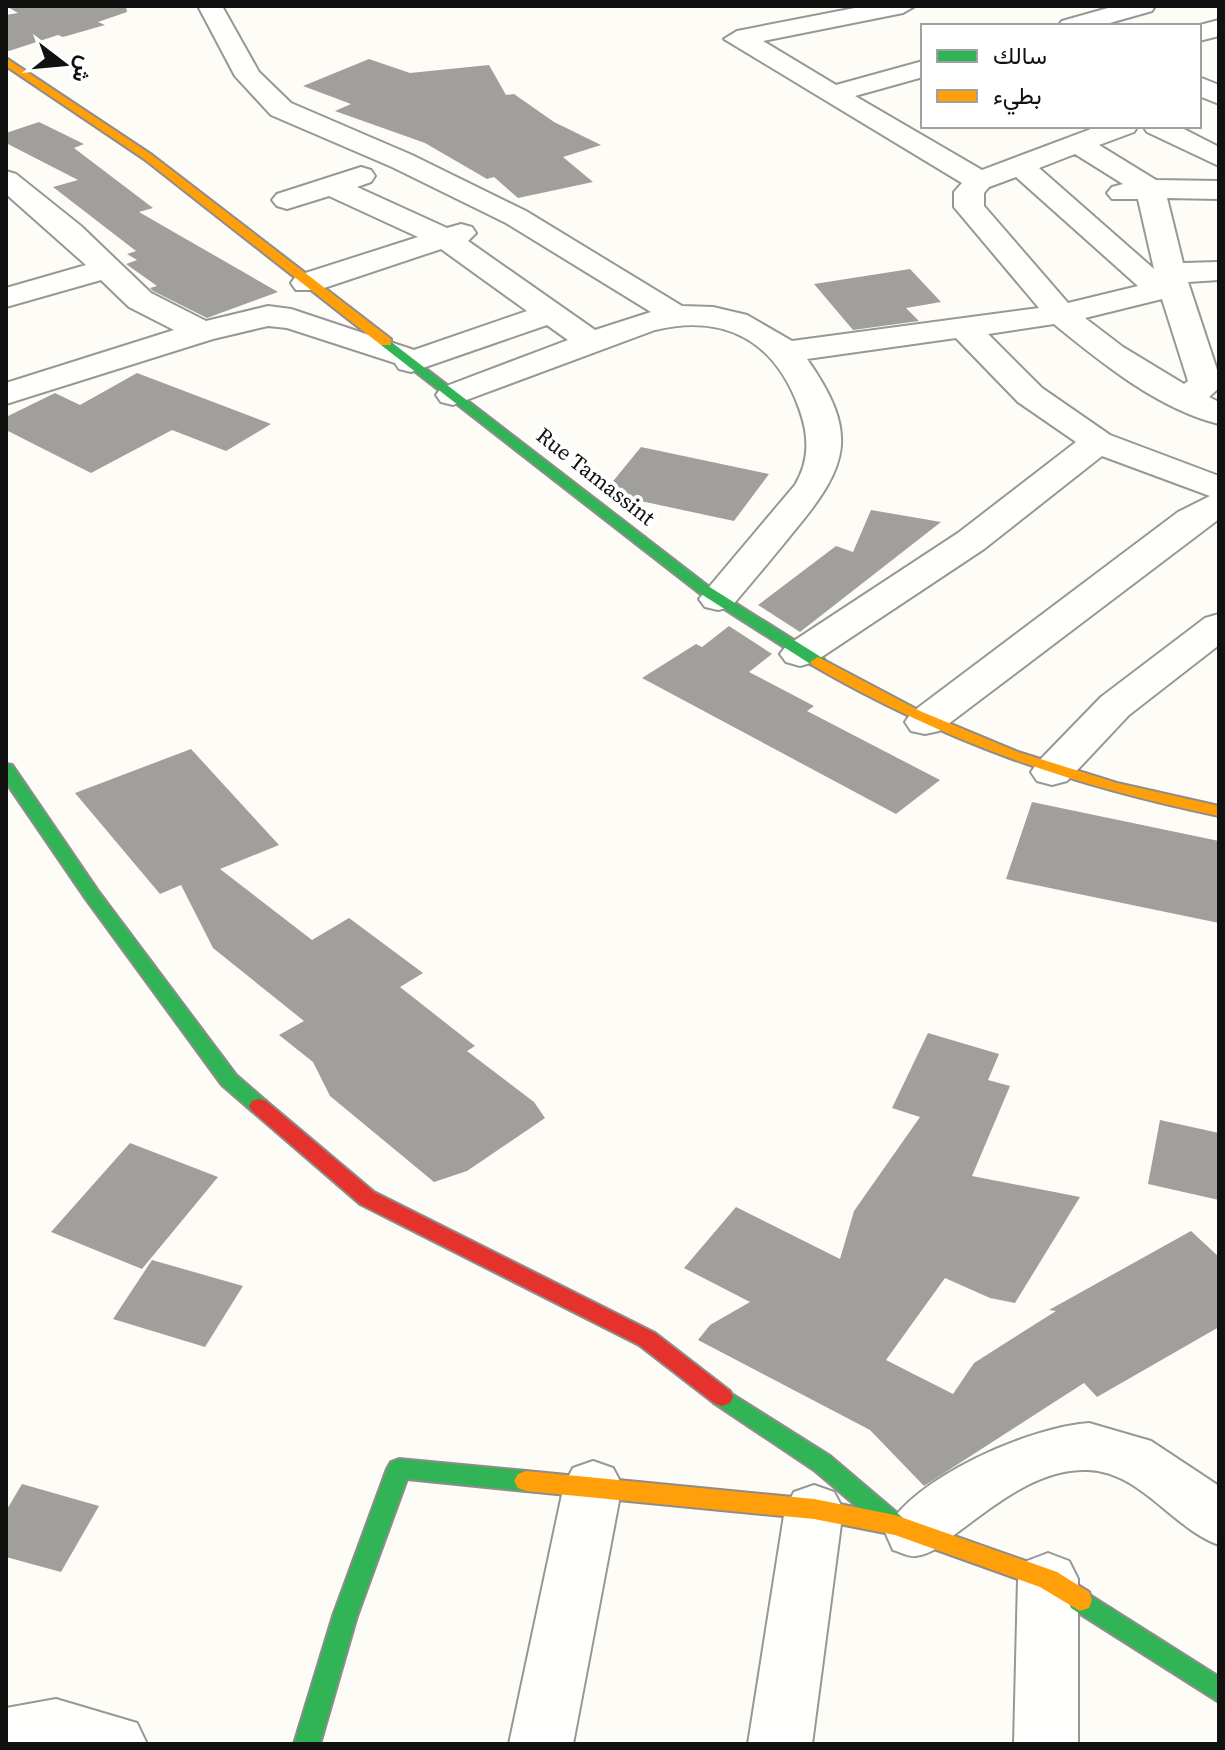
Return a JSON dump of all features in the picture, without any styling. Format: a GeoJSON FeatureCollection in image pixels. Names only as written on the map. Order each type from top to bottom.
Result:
{"type":"FeatureCollection","features":[{"type":"Feature","properties":{"kind":"main road","name":"Rue Tamassint"},"geometry":{"type":"LineString","coordinates":[[6,61],[148,157],[718,599],[800,654],[925,722],[1052,772],[1137,796],[1219,811]]}},
{"type":"Feature","properties":{"kind":"main road"},"geometry":{"type":"LineString","coordinates":[[6,769],[101,907],[229,1080],[367,1198],[647,1339],[746,1416],[822,1463],[905,1529]]}},
{"type":"Feature","properties":{"kind":"main road"},"geometry":{"type":"LineString","coordinates":[[307,1744],[345,1616],[399,1469],[593,1485],[814,1509],[905,1529],[1048,1579],[1219,1691]]}},
{"type":"Feature","properties":{"kind":"street"},"geometry":{"type":"LineString","coordinates":[[210,6],[248,76],[281,109],[402,161],[516,217],[658,302],[673,315]]}},
{"type":"Feature","properties":{"kind":"street"},"geometry":{"type":"LineString","coordinates":[[1072,22],[1143,6]]}},
{"type":"Feature","properties":{"kind":"street"},"geometry":{"type":"LineString","coordinates":[[899,11],[737,39],[754,45],[832,94],[922,131],[979,181]]}},
{"type":"Feature","properties":{"kind":"street"},"geometry":{"type":"LineString","coordinates":[[832,94],[921,70]]}},
{"type":"Feature","properties":{"kind":"street"},"geometry":{"type":"LineString","coordinates":[[1119,128],[979,181],[969,192],[973,215],[1061,314],[1111,354],[1203,389]]}},
{"type":"Feature","properties":{"kind":"street"},"geometry":{"type":"LineString","coordinates":[[1161,128],[1217,155]]}},
{"type":"Feature","properties":{"kind":"street"},"geometry":{"type":"LineString","coordinates":[[1080,145],[1150,189],[1168,283],[1187,329],[1203,389],[1219,414]]}},
{"type":"Feature","properties":{"kind":"street"},"geometry":{"type":"LineString","coordinates":[[287,200],[402,161]]}},
{"type":"Feature","properties":{"kind":"street"},"geometry":{"type":"LineString","coordinates":[[1020,166],[1061,202],[1168,283]]}},
{"type":"Feature","properties":{"kind":"street"},"geometry":{"type":"LineString","coordinates":[[6,180],[108,268],[140,300],[202,332]]}},
{"type":"Feature","properties":{"kind":"street"},"geometry":{"type":"LineString","coordinates":[[332,186],[444,238],[592,342]]}},
{"type":"Feature","properties":{"kind":"street"},"geometry":{"type":"LineString","coordinates":[[1061,202],[1150,189],[1219,190]]}},
{"type":"Feature","properties":{"kind":"street"},"geometry":{"type":"LineString","coordinates":[[307,283],[516,217]]}},
{"type":"Feature","properties":{"kind":"street"},"geometry":{"type":"LineString","coordinates":[[6,298],[108,268]]}},
{"type":"Feature","properties":{"kind":"street"},"geometry":{"type":"LineString","coordinates":[[786,352],[1061,314],[1219,271]]}},
{"type":"Feature","properties":{"kind":"street"},"geometry":{"type":"LineString","coordinates":[[6,394],[202,332],[268,316],[291,319],[406,358],[550,313]]}},
{"type":"Feature","properties":{"kind":"street"},"geometry":{"type":"LineString","coordinates":[[453,395],[673,315],[706,314],[736,319],[786,352],[802,374],[826,435],[820,476],[718,599]]}},
{"type":"Feature","properties":{"kind":"street"},"geometry":{"type":"LineString","coordinates":[[965,329],[1030,395],[1098,442],[1219,488]]}},
{"type":"Feature","properties":{"kind":"street"},"geometry":{"type":"LineString","coordinates":[[1187,329],[1219,330]]}},
{"type":"Feature","properties":{"kind":"street"},"geometry":{"type":"LineString","coordinates":[[800,654],[971,541],[1098,442]]}},
{"type":"Feature","properties":{"kind":"street"},"geometry":{"type":"LineString","coordinates":[[925,722],[1191,520],[1219,505]]}},
{"type":"Feature","properties":{"kind":"street"},"geometry":{"type":"LineString","coordinates":[[1052,772],[1115,706],[1219,626]]}},
{"type":"Feature","properties":{"kind":"street"},"geometry":{"type":"LineString","coordinates":[[905,1529],[992,1475],[1051,1451],[1084,1445],[1118,1452],[1173,1484],[1219,1520]]}},
{"type":"Feature","properties":{"kind":"street"},"geometry":{"type":"LineString","coordinates":[[541,1744],[593,1485]]}},
{"type":"Feature","properties":{"kind":"street"},"geometry":{"type":"LineString","coordinates":[[780,1744],[814,1509]]}},
{"type":"Feature","properties":{"kind":"street"},"geometry":{"type":"LineString","coordinates":[[1046,1744],[1048,1579]]}},
{"type":"Feature","properties":{"kind":"street"},"geometry":{"type":"LineString","coordinates":[[40,1736],[115,1744]]}},
{"type":"Feature","properties":{"kind":"building"},"geometry":{"type":"Polygon","coordinates":[[[6,6],[126,6],[127,12],[98,22],[105,25],[63,37],[58,35],[9,51],[6,50],[6,15],[18,13],[6,6]]]}},
{"type":"Feature","properties":{"kind":"building"},"geometry":{"type":"Polygon","coordinates":[[[369,59],[410,73],[489,65],[506,95],[514,94],[554,122],[601,145],[563,157],[593,182],[518,198],[494,177],[487,179],[425,143],[335,111],[351,104],[303,86],[369,59]]]}},
{"type":"Feature","properties":{"kind":"building"},"geometry":{"type":"Polygon","coordinates":[[[39,122],[84,144],[74,148],[153,208],[139,212],[278,292],[207,318],[153,291],[150,288],[157,286],[126,264],[137,260],[127,254],[136,251],[53,187],[78,180],[6,143],[6,133],[39,122]]]}},
{"type":"Feature","properties":{"kind":"building"},"geometry":{"type":"Polygon","coordinates":[[[910,269],[941,302],[906,308],[919,321],[853,330],[814,284],[910,269]]]}},
{"type":"Feature","properties":{"kind":"building"},"geometry":{"type":"Polygon","coordinates":[[[137,373],[271,424],[226,451],[172,430],[91,473],[6,430],[6,417],[55,393],[80,405],[137,373]]]}},
{"type":"Feature","properties":{"kind":"building"},"geometry":{"type":"Polygon","coordinates":[[[641,447],[769,474],[734,521],[608,494],[605,491],[641,447]]]}},
{"type":"Feature","properties":{"kind":"building"},"geometry":{"type":"Polygon","coordinates":[[[871,510],[941,522],[800,632],[758,605],[836,546],[853,552],[871,510]]]}},
{"type":"Feature","properties":{"kind":"building"},"geometry":{"type":"Polygon","coordinates":[[[729,626],[772,654],[749,672],[814,706],[807,711],[940,780],[896,814],[642,678],[696,644],[702,647],[729,626]]]}},
{"type":"Feature","properties":{"kind":"building"},"geometry":{"type":"Polygon","coordinates":[[[191,749],[279,845],[220,869],[312,940],[349,918],[423,973],[400,987],[475,1046],[467,1051],[534,1102],[545,1118],[467,1171],[434,1182],[330,1096],[313,1062],[279,1035],[304,1021],[213,948],[181,885],[160,894],[75,793],[191,749]]]}},
{"type":"Feature","properties":{"kind":"building"},"geometry":{"type":"Polygon","coordinates":[[[1032,802],[1219,841],[1219,923],[1006,879],[1032,802]]]}},
{"type":"Feature","properties":{"kind":"building"},"geometry":{"type":"Polygon","coordinates":[[[928,1033],[999,1054],[988,1080],[1010,1086],[972,1176],[1080,1197],[1015,1303],[990,1298],[945,1278],[886,1360],[953,1394],[974,1363],[1056,1311],[1049,1310],[1191,1231],[1219,1257],[1219,1327],[1097,1397],[1084,1383],[924,1486],[870,1430],[698,1340],[710,1325],[750,1302],[684,1268],[736,1207],[840,1259],[854,1211],[920,1117],[892,1108],[928,1033]]]}},
{"type":"Feature","properties":{"kind":"building"},"geometry":{"type":"Polygon","coordinates":[[[1160,1120],[1219,1133],[1219,1200],[1148,1184],[1160,1120]]]}},
{"type":"Feature","properties":{"kind":"building"},"geometry":{"type":"Polygon","coordinates":[[[130,1143],[218,1177],[142,1269],[51,1232],[130,1143]]]}},
{"type":"Feature","properties":{"kind":"building"},"geometry":{"type":"Polygon","coordinates":[[[152,1260],[243,1286],[205,1347],[113,1319],[152,1260]]]}},
{"type":"Feature","properties":{"kind":"building"},"geometry":{"type":"Polygon","coordinates":[[[22,1484],[99,1506],[61,1572],[6,1557],[6,1511],[22,1484]]]}},
{"type":"Feature","properties":{"kind":"traffic: fast"},"geometry":{"type":"LineString","coordinates":[[386,342],[703,589],[818,662]]}},
{"type":"Feature","properties":{"kind":"traffic: fast"},"geometry":{"type":"LineString","coordinates":[[6,769],[92,895],[229,1080],[259,1106]]}},
{"type":"Feature","properties":{"kind":"traffic: fast"},"geometry":{"type":"LineString","coordinates":[[722,1397],[822,1463],[895,1525]]}},
{"type":"Feature","properties":{"kind":"traffic: fast"},"geometry":{"type":"LineString","coordinates":[[307,1744],[345,1616],[399,1469],[526,1481]]}},
{"type":"Feature","properties":{"kind":"traffic: fast"},"geometry":{"type":"LineString","coordinates":[[1080,1600],[1219,1691]]}},
{"type":"Feature","properties":{"kind":"traffic: slow"},"geometry":{"type":"LineString","coordinates":[[6,61],[148,157],[386,342]]}},
{"type":"Feature","properties":{"kind":"traffic: slow"},"geometry":{"type":"LineString","coordinates":[[818,662],[914,714],[1012,755],[1112,787],[1219,811]]}},
{"type":"Feature","properties":{"kind":"traffic: slow"},"geometry":{"type":"LineString","coordinates":[[526,1481],[814,1509],[895,1525],[1048,1579],[1080,1600]]}},
{"type":"Feature","properties":{"kind":"traffic: jam"},"geometry":{"type":"LineString","coordinates":[[259,1106],[367,1198],[647,1339],[722,1397]]}}]}
